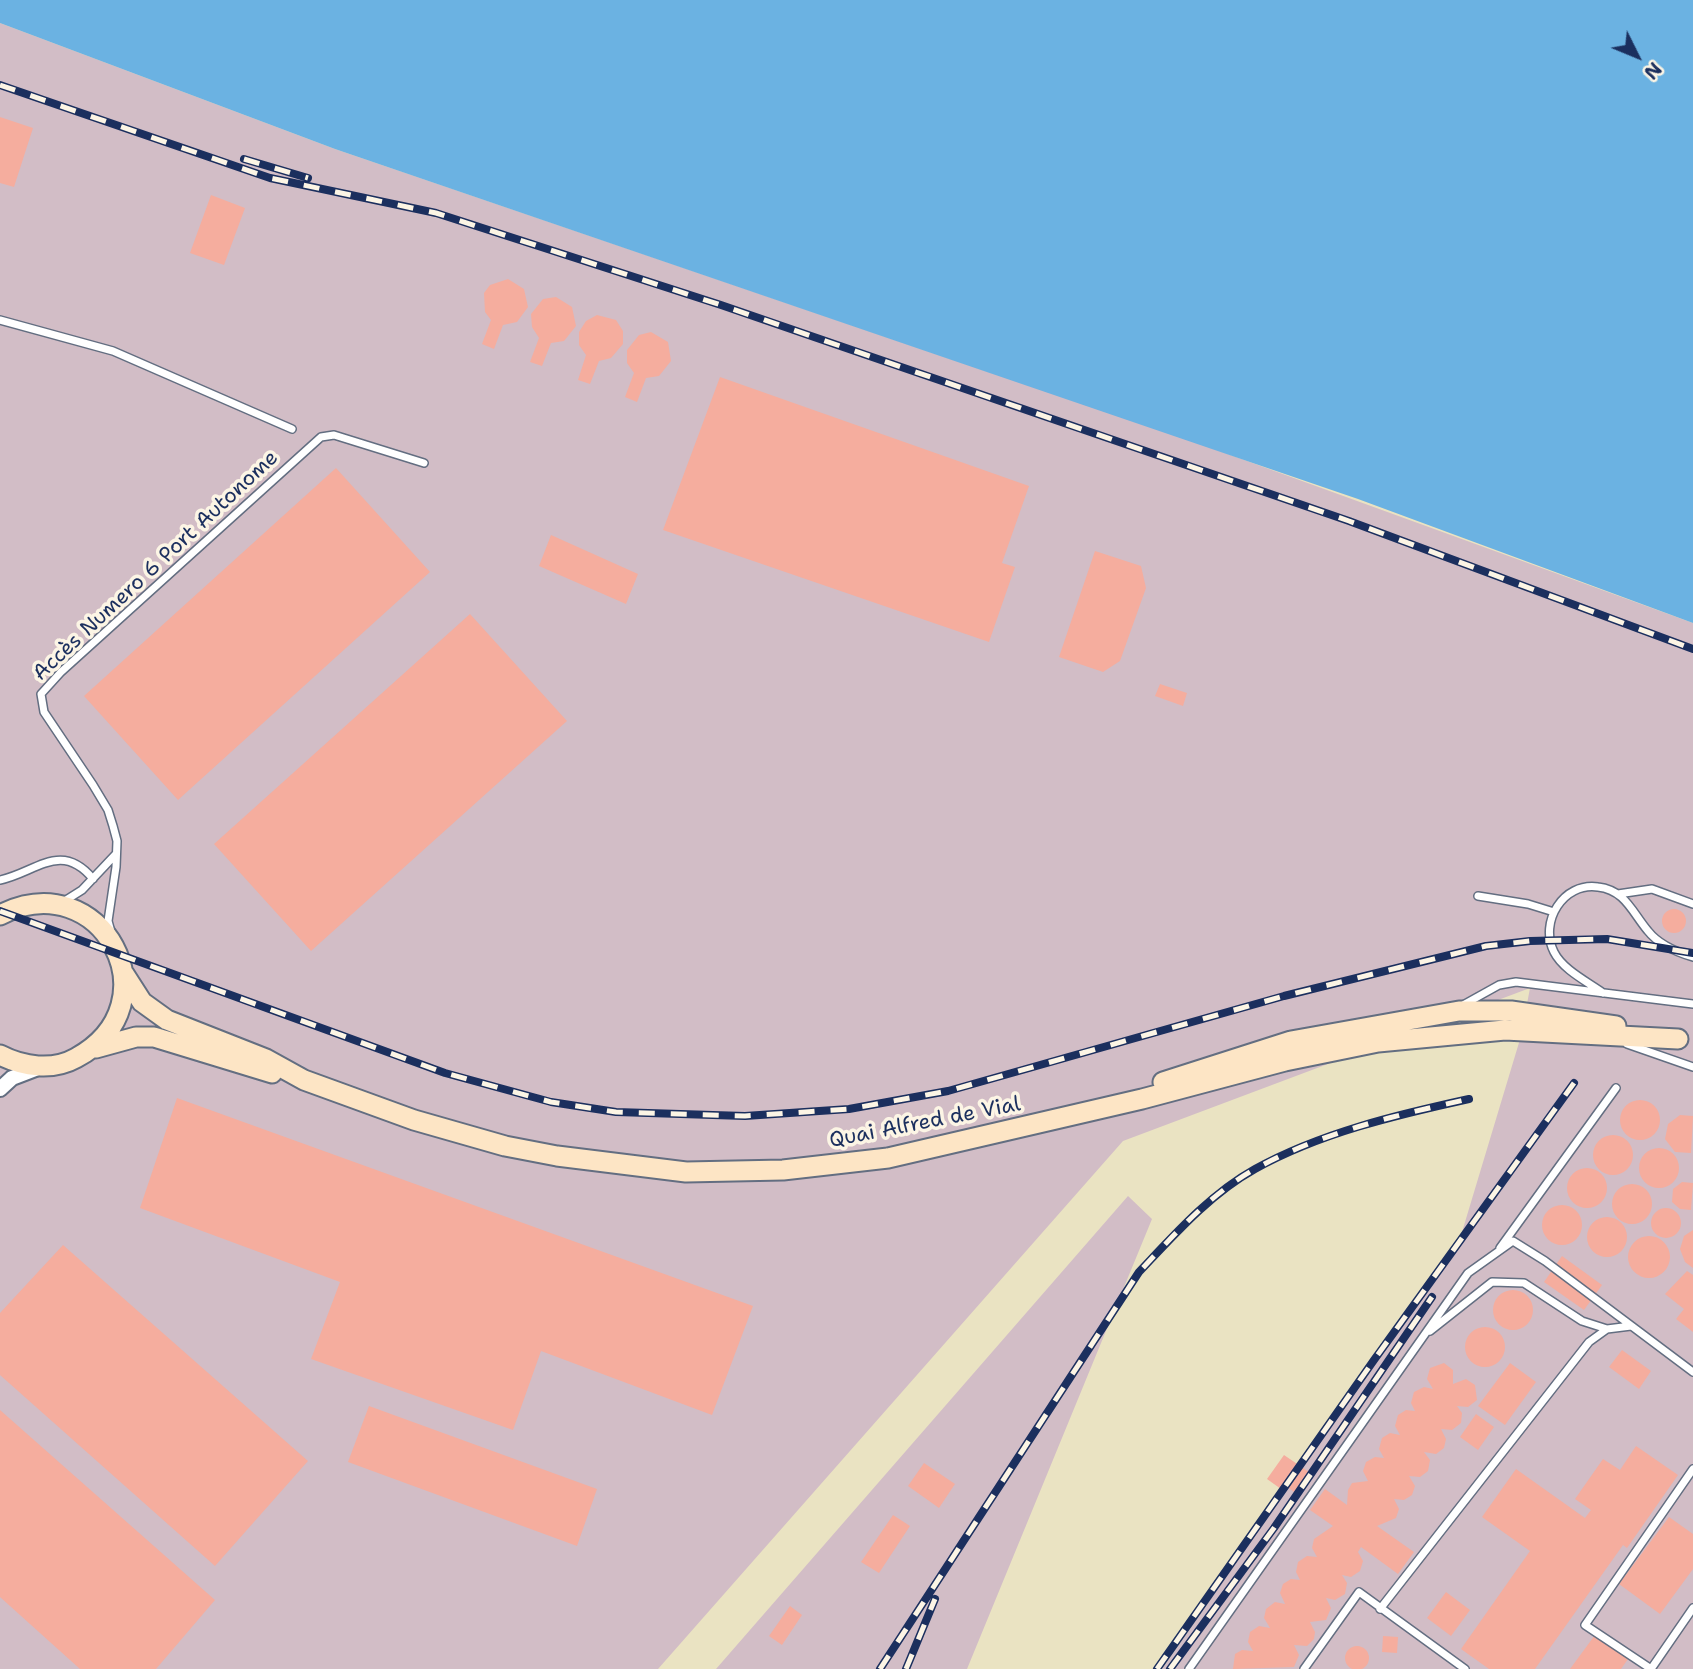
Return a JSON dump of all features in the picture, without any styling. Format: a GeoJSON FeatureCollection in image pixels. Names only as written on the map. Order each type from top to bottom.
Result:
{"type":"FeatureCollection","features":[{"type":"Feature","properties":{"kind":"main road"},"geometry":{"type":"LineString","coordinates":[[0,915],[30,904],[60,904],[81,912],[99,925],[113,943],[124,974],[124,995],[119,1015],[108,1034],[94,1049]]}},
{"type":"Feature","properties":{"kind":"main road","name":"Quai Alfred de Vial"},"geometry":{"type":"LineString","coordinates":[[124,974],[142,1002],[158,1016],[267,1059],[304,1080]]}},
{"type":"Feature","properties":{"kind":"main road","name":"Quai Alfred de Vial"},"geometry":{"type":"LineString","coordinates":[[1104,1105],[1138,1089],[1290,1041],[1451,1012],[1511,1011],[1633,1028],[1685,1041]]}},
{"type":"Feature","properties":{"kind":"main road","name":"Quai Alfred de Vial"},"geometry":{"type":"LineString","coordinates":[[42,1067],[69,1062],[115,1041],[154,1037],[262,1071],[304,1080],[414,1120],[505,1146],[595,1163],[686,1172],[783,1170],[888,1158],[1104,1105],[1142,1099],[1295,1059],[1390,1041],[1505,1030],[1685,1041]]}},
{"type":"Feature","properties":{"kind":"main road"},"geometry":{"type":"LineString","coordinates":[[0,1055],[21,1064],[42,1067]]}},
{"type":"Feature","properties":{"kind":"street"},"geometry":{"type":"LineString","coordinates":[[0,1089],[12,1078],[42,1067]]}},
{"type":"Feature","properties":{"kind":"lane"},"geometry":{"type":"LineString","coordinates":[[0,320],[113,351],[292,429]]}},
{"type":"Feature","properties":{"kind":"lane","name":"Accès Numero 6 Port Autonome"},"geometry":{"type":"LineString","coordinates":[[113,943],[108,921],[117,841],[108,810],[41,704],[41,694],[321,437],[334,435],[424,463]]}},
{"type":"Feature","properties":{"kind":"lane"},"geometry":{"type":"LineString","coordinates":[[60,904],[82,890],[117,854]]}},
{"type":"Feature","properties":{"kind":"lane"},"geometry":{"type":"LineString","coordinates":[[0,880],[44,861],[62,859],[93,879]]}},
{"type":"Feature","properties":{"kind":"lane"},"geometry":{"type":"LineString","coordinates":[[1603,993],[1555,955],[1549,932],[1554,912],[1568,893],[1595,886],[1618,894],[1652,889],[1693,904]]}},
{"type":"Feature","properties":{"kind":"lane"},"geometry":{"type":"LineString","coordinates":[[1618,894],[1664,946],[1693,957]]}},
{"type":"Feature","properties":{"kind":"lane"},"geometry":{"type":"LineString","coordinates":[[1478,896],[1508,900],[1554,912]]}},
{"type":"Feature","properties":{"kind":"lane"},"geometry":{"type":"LineString","coordinates":[[1451,1012],[1486,991],[1516,982],[1693,1003]]}},
{"type":"Feature","properties":{"kind":"lane"},"geometry":{"type":"LineString","coordinates":[[1606,1037],[1693,1067]]}},
{"type":"Feature","properties":{"kind":"lane"},"geometry":{"type":"LineString","coordinates":[[1495,1254],[1616,1088]]}},
{"type":"Feature","properties":{"kind":"lane"},"geometry":{"type":"LineString","coordinates":[[1191,1667],[1468,1273],[1513,1241],[1545,1261],[1693,1372]]}},
{"type":"Feature","properties":{"kind":"lane"},"geometry":{"type":"LineString","coordinates":[[1423,1337],[1492,1282],[1524,1283],[1582,1321],[1607,1329],[1632,1326]]}},
{"type":"Feature","properties":{"kind":"lane"},"geometry":{"type":"LineString","coordinates":[[1380,1609],[1589,1342],[1607,1329]]}},
{"type":"Feature","properties":{"kind":"lane"},"geometry":{"type":"LineString","coordinates":[[1693,1469],[1584,1625],[1651,1669],[1693,1608]]}},
{"type":"Feature","properties":{"kind":"lane"},"geometry":{"type":"LineString","coordinates":[[1304,1669],[1359,1592],[1465,1669]]}},
{"type":"Feature","properties":{"kind":"shaded area"},"geometry":{"type":"Polygon","coordinates":[[[0,23],[335,149],[1203,445],[1693,623],[1693,1669],[1162,1669],[1459,1242],[1521,1036],[1530,988],[1123,1141],[658,1669],[0,1669],[0,23]]]}},
{"type":"Feature","properties":{"kind":"shaded area"},"geometry":{"type":"Polygon","coordinates":[[[1128,1196],[1152,1219],[967,1669],[716,1669],[1128,1196]]]}},
{"type":"Feature","properties":{"kind":"water"},"geometry":{"type":"Polygon","coordinates":[[[0,0],[1693,0],[1693,623],[1358,499],[335,149],[0,23],[0,0]]]}},
{"type":"Feature","properties":{"kind":"building"},"geometry":{"type":"Polygon","coordinates":[[[0,117],[33,128],[14,187],[0,183],[0,117]]]}},
{"type":"Feature","properties":{"kind":"building"},"geometry":{"type":"Polygon","coordinates":[[[211,195],[245,208],[224,265],[190,253],[211,195]]]}},
{"type":"Feature","properties":{"kind":"building"},"geometry":{"type":"Polygon","coordinates":[[[508,279],[524,289],[528,307],[517,322],[503,325],[494,349],[482,344],[491,320],[485,312],[484,293],[490,285],[508,279]]]}},
{"type":"Feature","properties":{"kind":"building"},"geometry":{"type":"Polygon","coordinates":[[[556,297],[572,307],[576,326],[564,341],[551,343],[542,366],[530,362],[539,338],[532,327],[531,314],[543,299],[556,297]]]}},
{"type":"Feature","properties":{"kind":"building"},"geometry":{"type":"Polygon","coordinates":[[[597,315],[616,320],[623,331],[623,344],[611,358],[599,361],[590,384],[578,380],[586,355],[579,345],[579,332],[586,321],[597,315]]]}},
{"type":"Feature","properties":{"kind":"building"},"geometry":{"type":"Polygon","coordinates":[[[651,332],[668,342],[671,361],[659,376],[646,378],[637,402],[625,397],[634,373],[627,363],[627,350],[639,335],[651,332]]]}},
{"type":"Feature","properties":{"kind":"building"},"geometry":{"type":"Polygon","coordinates":[[[720,377],[1029,486],[1002,563],[1015,567],[989,642],[663,530],[720,377]]]}},
{"type":"Feature","properties":{"kind":"building"},"geometry":{"type":"Polygon","coordinates":[[[336,468],[430,572],[178,800],[84,696],[336,468]]]}},
{"type":"Feature","properties":{"kind":"building"},"geometry":{"type":"Polygon","coordinates":[[[551,535],[638,574],[626,604],[539,566],[551,535]]]}},
{"type":"Feature","properties":{"kind":"building"},"geometry":{"type":"Polygon","coordinates":[[[1095,551],[1141,566],[1146,588],[1120,661],[1103,672],[1059,657],[1095,551]]]}},
{"type":"Feature","properties":{"kind":"building"},"geometry":{"type":"Polygon","coordinates":[[[470,614],[567,721],[311,951],[214,844],[470,614]]]}},
{"type":"Feature","properties":{"kind":"building"},"geometry":{"type":"Polygon","coordinates":[[[1160,684],[1187,693],[1183,706],[1155,696],[1160,684]]]}},
{"type":"Feature","properties":{"kind":"building"},"geometry":{"type":"Polygon","coordinates":[[[1674,909],[1683,912],[1686,921],[1683,930],[1674,933],[1665,930],[1662,921],[1665,912],[1674,909]]]}},
{"type":"Feature","properties":{"kind":"building"},"geometry":{"type":"Polygon","coordinates":[[[177,1098],[753,1306],[712,1415],[541,1351],[513,1430],[311,1359],[340,1282],[140,1208],[177,1098]]]}},
{"type":"Feature","properties":{"kind":"building"},"geometry":{"type":"Polygon","coordinates":[[[1640,1100],[1654,1106],[1660,1120],[1654,1134],[1640,1140],[1626,1134],[1620,1120],[1626,1106],[1640,1100]]]}},
{"type":"Feature","properties":{"kind":"building"},"geometry":{"type":"Polygon","coordinates":[[[1680,1115],[1693,1116],[1691,1153],[1675,1152],[1665,1139],[1668,1124],[1680,1115]]]}},
{"type":"Feature","properties":{"kind":"building"},"geometry":{"type":"Polygon","coordinates":[[[1613,1135],[1627,1141],[1633,1155],[1627,1169],[1613,1175],[1599,1169],[1593,1155],[1599,1141],[1613,1135]]]}},
{"type":"Feature","properties":{"kind":"building"},"geometry":{"type":"Polygon","coordinates":[[[1659,1148],[1673,1154],[1679,1168],[1673,1182],[1659,1188],[1645,1182],[1639,1168],[1645,1154],[1659,1148]]]}},
{"type":"Feature","properties":{"kind":"building"},"geometry":{"type":"Polygon","coordinates":[[[1587,1168],[1601,1174],[1607,1188],[1601,1202],[1587,1208],[1573,1202],[1567,1188],[1573,1174],[1587,1168]]]}},
{"type":"Feature","properties":{"kind":"building"},"geometry":{"type":"Polygon","coordinates":[[[1682,1182],[1693,1183],[1691,1210],[1680,1209],[1672,1202],[1673,1189],[1682,1182]]]}},
{"type":"Feature","properties":{"kind":"building"},"geometry":{"type":"Polygon","coordinates":[[[1632,1184],[1646,1190],[1652,1204],[1646,1218],[1632,1224],[1618,1218],[1612,1204],[1618,1190],[1632,1184]]]}},
{"type":"Feature","properties":{"kind":"building"},"geometry":{"type":"Polygon","coordinates":[[[1562,1205],[1570,1206],[1576,1211],[1581,1217],[1581,1233],[1576,1239],[1570,1244],[1562,1245],[1554,1244],[1548,1239],[1543,1233],[1542,1225],[1543,1217],[1548,1211],[1554,1206],[1562,1205]]]}},
{"type":"Feature","properties":{"kind":"building"},"geometry":{"type":"Polygon","coordinates":[[[1666,1208],[1672,1209],[1680,1217],[1680,1229],[1672,1237],[1666,1238],[1660,1237],[1652,1229],[1651,1223],[1652,1217],[1660,1209],[1666,1208]]]}},
{"type":"Feature","properties":{"kind":"building"},"geometry":{"type":"Polygon","coordinates":[[[1607,1217],[1621,1223],[1627,1237],[1621,1251],[1607,1257],[1593,1251],[1587,1237],[1593,1223],[1607,1217]]]}},
{"type":"Feature","properties":{"kind":"building"},"geometry":{"type":"Polygon","coordinates":[[[1693,1230],[1693,1268],[1685,1262],[1680,1249],[1684,1236],[1693,1230]]]}},
{"type":"Feature","properties":{"kind":"building"},"geometry":{"type":"Polygon","coordinates":[[[1649,1236],[1664,1242],[1670,1257],[1664,1272],[1649,1278],[1634,1272],[1628,1257],[1634,1242],[1649,1236]]]}},
{"type":"Feature","properties":{"kind":"building"},"geometry":{"type":"Polygon","coordinates":[[[63,1245],[308,1461],[215,1566],[0,1375],[0,1313],[63,1245]]]}},
{"type":"Feature","properties":{"kind":"building"},"geometry":{"type":"Polygon","coordinates":[[[1562,1256],[1602,1285],[1584,1310],[1544,1282],[1562,1256]]]}},
{"type":"Feature","properties":{"kind":"building"},"geometry":{"type":"Polygon","coordinates":[[[1687,1271],[1693,1275],[1693,1332],[1676,1319],[1684,1309],[1665,1294],[1687,1271]]]}},
{"type":"Feature","properties":{"kind":"building"},"geometry":{"type":"Polygon","coordinates":[[[1513,1290],[1521,1291],[1527,1296],[1532,1302],[1532,1318],[1527,1324],[1521,1329],[1513,1330],[1505,1329],[1499,1324],[1494,1318],[1493,1310],[1494,1302],[1499,1296],[1505,1291],[1513,1290]]]}},
{"type":"Feature","properties":{"kind":"building"},"geometry":{"type":"Polygon","coordinates":[[[1485,1327],[1493,1328],[1499,1333],[1504,1339],[1504,1355],[1499,1361],[1493,1366],[1485,1367],[1477,1366],[1471,1361],[1466,1355],[1465,1347],[1466,1339],[1471,1333],[1477,1328],[1485,1327]]]}},
{"type":"Feature","properties":{"kind":"building"},"geometry":{"type":"Polygon","coordinates":[[[1622,1350],[1651,1371],[1639,1389],[1609,1367],[1622,1350]]]}},
{"type":"Feature","properties":{"kind":"building"},"geometry":{"type":"Polygon","coordinates":[[[1444,1363],[1453,1370],[1453,1384],[1466,1379],[1475,1385],[1477,1400],[1468,1407],[1457,1406],[1462,1413],[1461,1423],[1452,1430],[1441,1429],[1446,1439],[1444,1448],[1436,1454],[1424,1452],[1430,1460],[1428,1471],[1420,1477],[1409,1476],[1415,1486],[1412,1495],[1404,1500],[1394,1499],[1399,1509],[1396,1518],[1377,1526],[1414,1552],[1398,1574],[1361,1547],[1358,1552],[1363,1561],[1360,1571],[1351,1577],[1342,1575],[1347,1583],[1345,1594],[1335,1600],[1326,1598],[1331,1608],[1326,1620],[1310,1622],[1315,1632],[1314,1639],[1307,1646],[1294,1645],[1299,1655],[1294,1667],[1233,1669],[1235,1654],[1242,1650],[1253,1651],[1248,1642],[1250,1632],[1259,1626],[1270,1628],[1264,1618],[1266,1609],[1275,1602],[1285,1604],[1280,1593],[1283,1584],[1291,1579],[1300,1580],[1296,1572],[1298,1562],[1307,1556],[1317,1557],[1312,1548],[1314,1539],[1333,1526],[1310,1510],[1325,1489],[1347,1505],[1348,1490],[1352,1483],[1368,1481],[1363,1471],[1366,1462],[1375,1457],[1384,1458],[1379,1449],[1382,1438],[1390,1433],[1400,1435],[1395,1426],[1398,1415],[1406,1410],[1415,1411],[1411,1403],[1414,1392],[1424,1387],[1433,1389],[1427,1379],[1430,1368],[1444,1363]]]}},
{"type":"Feature","properties":{"kind":"building"},"geometry":{"type":"Polygon","coordinates":[[[1510,1363],[1536,1382],[1505,1425],[1478,1406],[1510,1363]]]}},
{"type":"Feature","properties":{"kind":"building"},"geometry":{"type":"Polygon","coordinates":[[[369,1406],[597,1489],[577,1546],[348,1462],[369,1406]]]}},
{"type":"Feature","properties":{"kind":"building"},"geometry":{"type":"Polygon","coordinates":[[[0,1410],[215,1600],[156,1669],[80,1669],[0,1597],[0,1410]]]}},
{"type":"Feature","properties":{"kind":"building"},"geometry":{"type":"Polygon","coordinates":[[[1476,1414],[1494,1427],[1478,1450],[1460,1437],[1476,1414]]]}},
{"type":"Feature","properties":{"kind":"building"},"geometry":{"type":"Polygon","coordinates":[[[1636,1446],[1678,1475],[1627,1548],[1623,1545],[1535,1669],[1489,1669],[1461,1649],[1530,1551],[1482,1517],[1516,1469],[1585,1518],[1591,1510],[1575,1499],[1603,1459],[1620,1470],[1636,1446]]]}},
{"type":"Feature","properties":{"kind":"building"},"geometry":{"type":"Polygon","coordinates":[[[1284,1455],[1309,1472],[1294,1492],[1285,1485],[1281,1489],[1267,1479],[1284,1455]]]}},
{"type":"Feature","properties":{"kind":"building"},"geometry":{"type":"Polygon","coordinates":[[[924,1463],[955,1484],[939,1508],[908,1486],[924,1463]]]}},
{"type":"Feature","properties":{"kind":"building"},"geometry":{"type":"Polygon","coordinates":[[[893,1515],[910,1526],[879,1573],[861,1562],[893,1515]]]}},
{"type":"Feature","properties":{"kind":"building"},"geometry":{"type":"Polygon","coordinates":[[[1669,1517],[1693,1534],[1693,1569],[1660,1614],[1619,1584],[1669,1517]]]}},
{"type":"Feature","properties":{"kind":"building"},"geometry":{"type":"Polygon","coordinates":[[[1446,1592],[1470,1610],[1451,1636],[1427,1618],[1446,1592]]]}},
{"type":"Feature","properties":{"kind":"building"},"geometry":{"type":"Polygon","coordinates":[[[790,1606],[802,1615],[782,1645],[769,1636],[790,1606]]]}},
{"type":"Feature","properties":{"kind":"building"},"geometry":{"type":"Polygon","coordinates":[[[1595,1635],[1628,1659],[1621,1669],[1570,1669],[1595,1635]]]}},
{"type":"Feature","properties":{"kind":"building"},"geometry":{"type":"Polygon","coordinates":[[[1383,1636],[1398,1637],[1397,1653],[1382,1652],[1383,1636]]]}},
{"type":"Feature","properties":{"kind":"building"},"geometry":{"type":"Polygon","coordinates":[[[1357,1646],[1368,1653],[1369,1658],[1362,1669],[1357,1670],[1346,1663],[1345,1658],[1352,1647],[1357,1646]]]}},
{"type":"Feature","properties":{"kind":"railway"},"geometry":{"type":"LineString","coordinates":[[0,85],[270,178],[436,213],[721,305],[1349,521],[1693,649]]}},
{"type":"Feature","properties":{"kind":"railway"},"geometry":{"type":"LineString","coordinates":[[244,159],[308,178]]}},
{"type":"Feature","properties":{"kind":"railway"},"geometry":{"type":"LineString","coordinates":[[0,911],[445,1073],[551,1102],[616,1112],[745,1116],[849,1109],[948,1091],[1284,996],[1486,946],[1530,941],[1607,939],[1693,953]]}},
{"type":"Feature","properties":{"kind":"railway"},"geometry":{"type":"LineString","coordinates":[[1157,1669],[1374,1360],[1574,1083]]}},
{"type":"Feature","properties":{"kind":"railway"},"geometry":{"type":"LineString","coordinates":[[880,1669],[1139,1272],[1193,1216],[1223,1190],[1280,1156],[1332,1135],[1469,1099]]}},
{"type":"Feature","properties":{"kind":"railway"},"geometry":{"type":"LineString","coordinates":[[1170,1669],[1274,1528],[1432,1297]]}},
{"type":"Feature","properties":{"kind":"railway"},"geometry":{"type":"LineString","coordinates":[[906,1669],[935,1599]]}}]}
